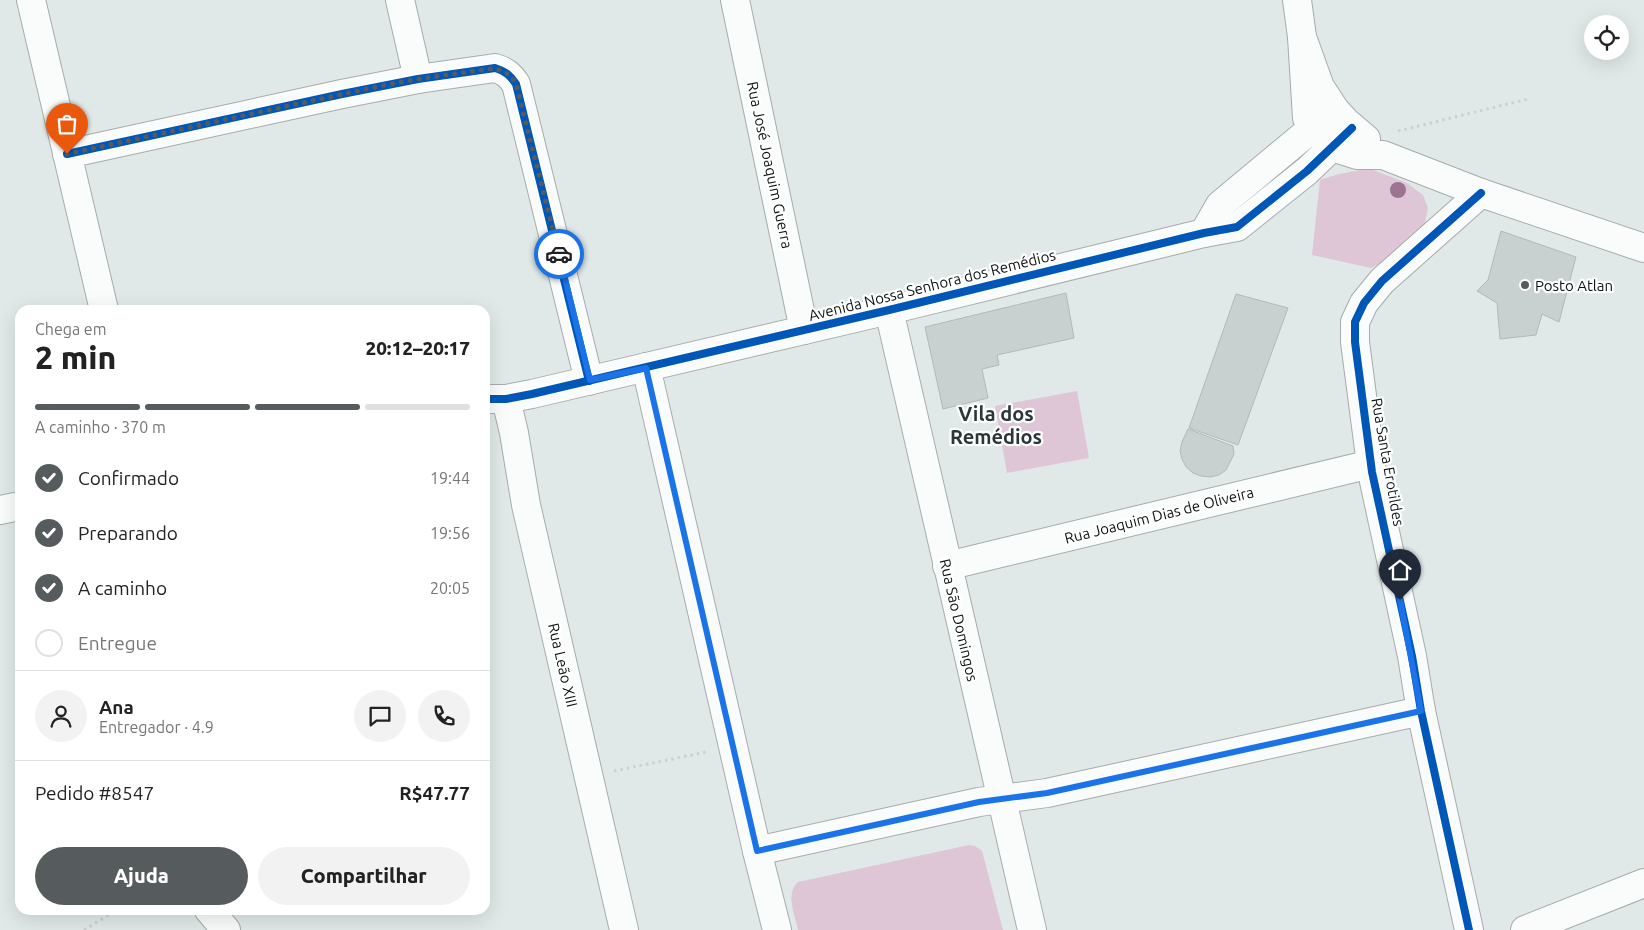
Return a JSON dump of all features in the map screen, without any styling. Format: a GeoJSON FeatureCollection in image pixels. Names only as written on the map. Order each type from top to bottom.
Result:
{"type":"FeatureCollection","features":[{"type":"Feature","properties":{"kind":"street"},"geometry":{"type":"LineString","coordinates":[[31,0],[103,305]]}},
{"type":"Feature","properties":{"kind":"street"},"geometry":{"type":"LineString","coordinates":[[400,0],[418,79]]}},
{"type":"Feature","properties":{"kind":"street","name":"Rua José Joaquim Guerra"},"geometry":{"type":"LineString","coordinates":[[735,0],[804,330]]}},
{"type":"Feature","properties":{"kind":"street"},"geometry":{"type":"LineString","coordinates":[[1296,0],[1302,37],[1307,118],[1313,128],[1332,147],[1357,155],[1359,133],[1320,87],[1302,37]]}},
{"type":"Feature","properties":{"kind":"street"},"geometry":{"type":"LineString","coordinates":[[67,154],[418,79],[495,68],[510,75],[516,84],[590,380]]}},
{"type":"Feature","properties":{"kind":"street"},"geometry":{"type":"LineString","coordinates":[[1204,233],[1220,205],[1313,128],[1359,133],[1481,194],[1644,248]]}},
{"type":"Feature","properties":{"kind":"street","name":"Avenida Nossa Senhora dos Remédios"},"geometry":{"type":"LineString","coordinates":[[495,399],[646,368],[1204,233],[1237,227],[1307,171],[1332,147],[1359,133]]}},
{"type":"Feature","properties":{"kind":"street","name":"Rua Santa Erotildes"},"geometry":{"type":"LineString","coordinates":[[1469,930],[1421,711],[1412,656],[1371,464],[1355,342],[1355,322],[1364,303],[1382,281],[1481,194]]}},
{"type":"Feature","properties":{"kind":"street","name":"Rua São Domingos"},"geometry":{"type":"LineString","coordinates":[[889,310],[1000,799],[1032,930]]}},
{"type":"Feature","properties":{"kind":"street"},"geometry":{"type":"LineString","coordinates":[[646,368],[757,851],[777,930]]}},
{"type":"Feature","properties":{"kind":"street","name":"Rua Leão XIII"},"geometry":{"type":"LineString","coordinates":[[495,399],[514,433],[526,505],[624,930]]}},
{"type":"Feature","properties":{"kind":"street","name":"Rua Joaquim Dias de Oliveira"},"geometry":{"type":"LineString","coordinates":[[947,566],[1371,464]]}},
{"type":"Feature","properties":{"kind":"street"},"geometry":{"type":"LineString","coordinates":[[0,510],[15,507]]}},
{"type":"Feature","properties":{"kind":"street"},"geometry":{"type":"LineString","coordinates":[[757,851],[921,814],[1000,799],[1047,793],[1421,711]]}},
{"type":"Feature","properties":{"kind":"street"},"geometry":{"type":"LineString","coordinates":[[1525,930],[1644,883]]}},
{"type":"Feature","properties":{"kind":"street"},"geometry":{"type":"LineString","coordinates":[[213,915],[226,930]]}},
{"type":"Feature","properties":{"kind":"path"},"geometry":{"type":"LineString","coordinates":[[1359,133],[1528,99]]}},
{"type":"Feature","properties":{"kind":"path"},"geometry":{"type":"LineString","coordinates":[[589,776],[734,746]]}},
{"type":"Feature","properties":{"kind":"path"},"geometry":{"type":"LineString","coordinates":[[84,930],[108,915]]}},
{"type":"Feature","properties":{"kind":"shaded area"},"geometry":{"type":"Polygon","coordinates":[[[1368,168],[1407,183],[1423,195],[1428,208],[1422,235],[1401,254],[1371,268],[1312,255],[1320,180],[1368,168]]]}},
{"type":"Feature","properties":{"kind":"shaded area"},"geometry":{"type":"Polygon","coordinates":[[[1077,391],[1089,458],[1007,473],[995,406],[1077,391]]]}},
{"type":"Feature","properties":{"kind":"shaded area"},"geometry":{"type":"Polygon","coordinates":[[[969,845],[975,846],[982,851],[1003,930],[798,930],[791,898],[794,887],[798,882],[969,845]]]}},
{"type":"Feature","properties":{"kind":"building","name":"Posto Atlan"},"geometry":{"type":"Polygon","coordinates":[[[1501,231],[1576,257],[1559,322],[1542,314],[1536,335],[1500,339],[1497,303],[1477,291],[1488,280],[1501,231]]]}},
{"type":"Feature","properties":{"kind":"building"},"geometry":{"type":"Polygon","coordinates":[[[1066,293],[1074,338],[997,355],[999,365],[982,369],[988,398],[943,409],[925,327],[1066,293]]]}},
{"type":"Feature","properties":{"kind":"building"},"geometry":{"type":"Polygon","coordinates":[[[1236,294],[1288,308],[1238,445],[1189,428],[1236,294]]]}},
{"type":"Feature","properties":{"kind":"building"},"geometry":{"type":"Polygon","coordinates":[[[1188,429],[1233,446],[1234,454],[1226,470],[1219,475],[1210,477],[1193,473],[1186,467],[1180,451],[1188,429]]]}},
{"type":"Feature","properties":{"kind":"cycle path"},"geometry":{"type":"LineString","coordinates":[[67,154],[418,79],[495,68],[502,70],[516,84],[589,381]]}},
{"type":"Feature","properties":{"kind":"cycle path"},"geometry":{"type":"LineString","coordinates":[[490,399],[506,399],[532,394],[1204,233],[1237,227],[1307,171],[1352,128]]}},
{"type":"Feature","properties":{"kind":"cycle path"},"geometry":{"type":"LineString","coordinates":[[1469,930],[1421,711],[1412,656],[1372,472],[1355,342],[1355,322],[1364,303],[1382,281],[1481,193]]}},
{"type":"Feature","properties":{"kind":"way so far"},"geometry":{"type":"LineString","coordinates":[[67,154],[380,86],[495,68],[503,70],[510,75],[516,84],[559,254]]}},
{"type":"Feature","properties":{"kind":"place","name":"Posto Atlan"},"geometry":{"type":"Point","coordinates":[1525,285]}},
{"type":"Feature","properties":{"kind":"district","name":"Vila dos Remédios"},"geometry":{"type":"Point","coordinates":[996,424]}},
{"type":"Feature","properties":{"kind":"route"},"geometry":{"type":"LineString","coordinates":[[559,254],[590,380],[646,368],[757,851],[979,802],[1047,793],[1421,711],[1400,600]]}}]}
